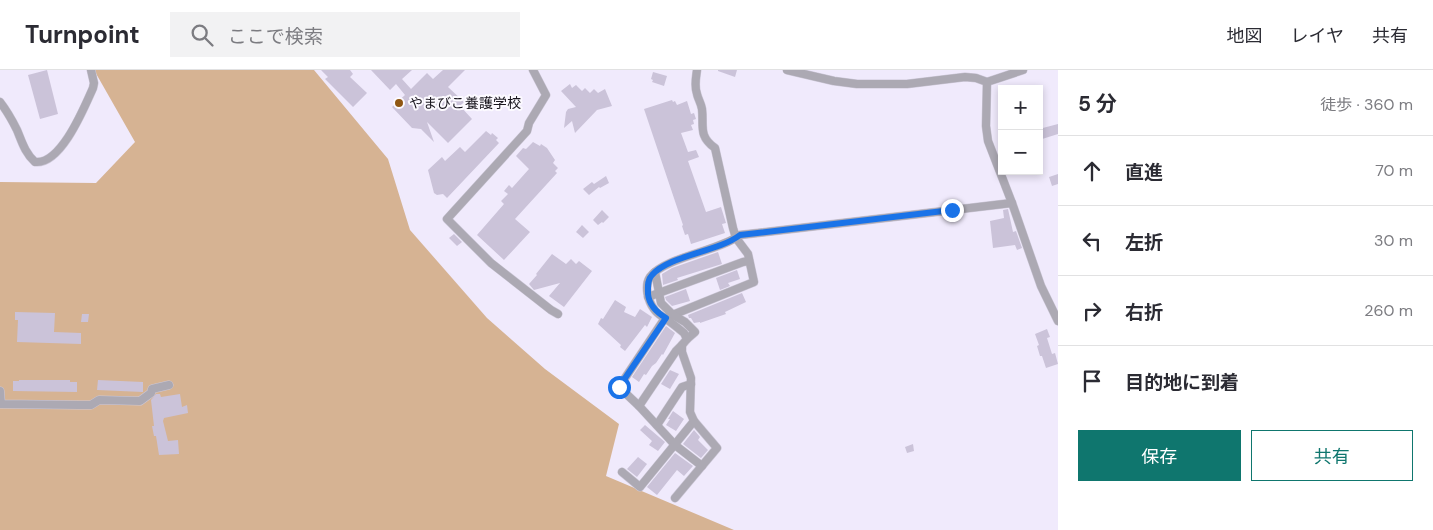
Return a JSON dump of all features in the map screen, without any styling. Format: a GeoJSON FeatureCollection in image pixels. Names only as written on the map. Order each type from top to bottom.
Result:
{"type":"FeatureCollection","features":[{"type":"Feature","properties":{"kind":"street"},"geometry":{"type":"LineString","coordinates":[[0,102],[12,120],[22,145],[29,156],[35,162],[43,161],[64,144],[75,125],[93,88],[94,82],[91,70]]}},
{"type":"Feature","properties":{"kind":"street"},"geometry":{"type":"LineString","coordinates":[[533,70],[546,95],[529,122],[527,131],[447,219],[491,263],[558,314]]}},
{"type":"Feature","properties":{"kind":"street"},"geometry":{"type":"LineString","coordinates":[[697,70],[695,85],[702,107],[703,132],[707,141],[715,148],[736,238],[748,254],[754,282],[669,316],[619,387],[675,445],[702,466]]}},
{"type":"Feature","properties":{"kind":"street"},"geometry":{"type":"LineString","coordinates":[[787,70],[834,81],[857,84],[907,84],[965,77],[987,82],[1023,70]]}},
{"type":"Feature","properties":{"kind":"street"},"geometry":{"type":"LineString","coordinates":[[987,82],[986,126],[988,141],[1041,286],[1058,321]]}},
{"type":"Feature","properties":{"kind":"street"},"geometry":{"type":"LineString","coordinates":[[669,316],[655,311],[648,297],[649,280],[655,272],[672,262],[740,235],[1012,203]]}},
{"type":"Feature","properties":{"kind":"street"},"geometry":{"type":"LineString","coordinates":[[648,297],[749,261]]}},
{"type":"Feature","properties":{"kind":"street"},"geometry":{"type":"LineString","coordinates":[[655,272],[661,303],[669,316],[684,333],[682,352],[691,378],[690,412],[694,421],[717,448],[675,498]]}},
{"type":"Feature","properties":{"kind":"street"},"geometry":{"type":"LineString","coordinates":[[639,406],[684,342]]}},
{"type":"Feature","properties":{"kind":"street"},"geometry":{"type":"LineString","coordinates":[[657,425],[682,387],[690,384]]}},
{"type":"Feature","properties":{"kind":"street"},"geometry":{"type":"LineString","coordinates":[[0,391],[1,404],[91,405],[98,400],[140,401],[152,389],[169,385]]}},
{"type":"Feature","properties":{"kind":"street"},"geometry":{"type":"LineString","coordinates":[[622,472],[640,487],[694,421]]}},
{"type":"Feature","properties":{"kind":"shaded area"},"geometry":{"type":"Polygon","coordinates":[[[94,70],[314,70],[388,159],[410,230],[487,318],[545,369],[619,424],[606,476],[734,530],[0,530],[0,182],[96,183],[135,142],[94,70]]]}},
{"type":"Feature","properties":{"kind":"building"},"geometry":{"type":"Polygon","coordinates":[[[47,70],[58,114],[40,119],[28,75],[47,70]]]}},
{"type":"Feature","properties":{"kind":"building"},"geometry":{"type":"Polygon","coordinates":[[[321,70],[350,70],[353,74],[350,77],[367,93],[353,107],[325,79],[328,77],[321,70]]]}},
{"type":"Feature","properties":{"kind":"building"},"geometry":{"type":"Polygon","coordinates":[[[371,70],[412,70],[402,79],[411,89],[427,73],[433,79],[443,70],[465,70],[448,87],[464,102],[460,106],[472,119],[448,143],[427,122],[434,142],[421,129],[412,128],[392,107],[405,95],[396,84],[390,90],[371,70]]]}},
{"type":"Feature","properties":{"kind":"building"},"geometry":{"type":"Polygon","coordinates":[[[718,70],[737,70],[735,77],[718,70]]]}},
{"type":"Feature","properties":{"kind":"building"},"geometry":{"type":"Polygon","coordinates":[[[653,72],[667,76],[664,86],[652,82],[653,72]]]}},
{"type":"Feature","properties":{"kind":"building"},"geometry":{"type":"Polygon","coordinates":[[[570,84],[572,88],[576,85],[582,91],[585,88],[590,93],[594,89],[598,93],[605,89],[612,106],[597,110],[575,133],[572,121],[564,128],[566,112],[568,109],[576,107],[561,91],[570,84]]]}},
{"type":"Feature","properties":{"kind":"building"},"geometry":{"type":"Polygon","coordinates":[[[672,100],[677,105],[687,101],[691,114],[694,113],[696,119],[693,120],[694,124],[691,125],[693,130],[681,133],[688,152],[696,150],[699,157],[688,161],[706,212],[721,207],[726,223],[722,224],[725,233],[691,244],[688,234],[685,235],[644,109],[672,100]]]}},
{"type":"Feature","properties":{"kind":"building"},"geometry":{"type":"Polygon","coordinates":[[[1058,124],[1058,134],[1043,139],[1043,128],[1058,124]]]}},
{"type":"Feature","properties":{"kind":"building"},"geometry":{"type":"Polygon","coordinates":[[[486,131],[498,138],[496,140],[499,143],[447,198],[443,194],[437,195],[434,193],[428,170],[442,157],[445,161],[460,147],[465,152],[486,131]]]}},
{"type":"Feature","properties":{"kind":"building"},"geometry":{"type":"Polygon","coordinates":[[[533,142],[547,148],[555,160],[553,163],[558,168],[555,171],[557,173],[515,219],[530,232],[504,260],[477,235],[504,204],[501,201],[508,194],[504,191],[509,185],[512,188],[529,169],[516,156],[523,148],[526,149],[533,142]]]}},
{"type":"Feature","properties":{"kind":"building"},"geometry":{"type":"Polygon","coordinates":[[[1058,174],[1058,184],[1052,186],[1049,177],[1058,174]]]}},
{"type":"Feature","properties":{"kind":"building"},"geometry":{"type":"Polygon","coordinates":[[[606,176],[609,183],[599,187],[589,195],[583,189],[592,182],[594,184],[606,176]]]}},
{"type":"Feature","properties":{"kind":"building"},"geometry":{"type":"Polygon","coordinates":[[[1008,209],[1013,232],[1016,231],[1022,248],[1017,250],[1015,245],[993,248],[990,221],[1004,218],[1003,210],[1008,209]]]}},
{"type":"Feature","properties":{"kind":"building"},"geometry":{"type":"Polygon","coordinates":[[[602,210],[609,217],[598,225],[593,220],[602,210]]]}},
{"type":"Feature","properties":{"kind":"building"},"geometry":{"type":"Polygon","coordinates":[[[582,225],[589,232],[583,238],[576,232],[582,225]]]}},
{"type":"Feature","properties":{"kind":"building"},"geometry":{"type":"Polygon","coordinates":[[[454,234],[462,242],[457,246],[449,238],[454,234]]]}},
{"type":"Feature","properties":{"kind":"building"},"geometry":{"type":"Polygon","coordinates":[[[718,252],[722,264],[677,278],[678,280],[663,285],[662,274],[672,268],[718,252]]]}},
{"type":"Feature","properties":{"kind":"building"},"geometry":{"type":"Polygon","coordinates":[[[552,254],[566,264],[571,259],[576,264],[579,261],[592,271],[564,307],[549,296],[560,283],[534,290],[529,284],[552,254]]]}},
{"type":"Feature","properties":{"kind":"building"},"geometry":{"type":"Polygon","coordinates":[[[737,270],[740,279],[728,283],[730,286],[720,290],[716,278],[737,270]]]}},
{"type":"Feature","properties":{"kind":"building"},"geometry":{"type":"Polygon","coordinates":[[[686,289],[690,301],[672,306],[666,300],[665,297],[686,289]]]}},
{"type":"Feature","properties":{"kind":"building"},"geometry":{"type":"Polygon","coordinates":[[[742,293],[746,302],[725,312],[726,314],[700,323],[694,323],[689,318],[688,315],[742,293]]]}},
{"type":"Feature","properties":{"kind":"building"},"geometry":{"type":"Polygon","coordinates":[[[615,300],[626,307],[624,312],[635,317],[640,309],[652,317],[647,327],[645,325],[625,351],[598,324],[615,300]]]}},
{"type":"Feature","properties":{"kind":"building"},"geometry":{"type":"Polygon","coordinates":[[[15,312],[55,313],[54,332],[81,333],[81,344],[17,342],[18,320],[15,320],[15,312]]]}},
{"type":"Feature","properties":{"kind":"building"},"geometry":{"type":"Polygon","coordinates":[[[82,314],[89,314],[88,322],[81,322],[82,314]]]}},
{"type":"Feature","properties":{"kind":"building"},"geometry":{"type":"Polygon","coordinates":[[[666,326],[675,333],[663,355],[646,375],[644,374],[639,382],[632,377],[666,326]]]}},
{"type":"Feature","properties":{"kind":"building"},"geometry":{"type":"Polygon","coordinates":[[[1047,329],[1050,337],[1047,338],[1052,354],[1055,353],[1058,364],[1046,368],[1042,356],[1040,356],[1035,334],[1047,329]]]}},
{"type":"Feature","properties":{"kind":"building"},"geometry":{"type":"Polygon","coordinates":[[[670,370],[679,374],[670,389],[661,384],[670,370]]]}},
{"type":"Feature","properties":{"kind":"building"},"geometry":{"type":"Polygon","coordinates":[[[70,380],[70,382],[77,382],[77,392],[13,391],[13,381],[70,380]]]}},
{"type":"Feature","properties":{"kind":"building"},"geometry":{"type":"Polygon","coordinates":[[[98,380],[143,382],[143,392],[97,390],[98,380]]]}},
{"type":"Feature","properties":{"kind":"building"},"geometry":{"type":"Polygon","coordinates":[[[156,394],[160,394],[161,397],[180,394],[182,407],[187,405],[188,413],[164,418],[163,421],[168,441],[178,440],[179,454],[159,455],[156,436],[154,436],[152,426],[154,426],[151,400],[156,394]]]}},
{"type":"Feature","properties":{"kind":"building"},"geometry":{"type":"Polygon","coordinates":[[[673,411],[684,419],[676,431],[666,425],[673,411]]]}},
{"type":"Feature","properties":{"kind":"building"},"geometry":{"type":"Polygon","coordinates":[[[645,425],[665,442],[658,451],[649,445],[652,441],[640,430],[645,425]]]}},
{"type":"Feature","properties":{"kind":"building"},"geometry":{"type":"Polygon","coordinates":[[[694,430],[700,437],[698,440],[708,450],[701,458],[683,444],[694,430]]]}},
{"type":"Feature","properties":{"kind":"building"},"geometry":{"type":"Polygon","coordinates":[[[913,444],[914,451],[907,453],[905,447],[913,444]]]}},
{"type":"Feature","properties":{"kind":"building"},"geometry":{"type":"Polygon","coordinates":[[[675,453],[693,466],[684,476],[677,470],[657,495],[647,487],[675,453]]]}},
{"type":"Feature","properties":{"kind":"building"},"geometry":{"type":"Polygon","coordinates":[[[638,457],[647,464],[637,477],[627,469],[638,457]]]}},
{"type":"Feature","properties":{"kind":"place","name":"やまびこ養護学校"},"geometry":{"type":"Point","coordinates":[399,103]}},
{"type":"Feature","properties":{"kind":"route"},"geometry":{"type":"LineString","coordinates":[[619,387],[666,318],[655,311],[648,297],[648,285],[652,275],[672,262],[712,248],[740,235],[952,210]]}}]}
